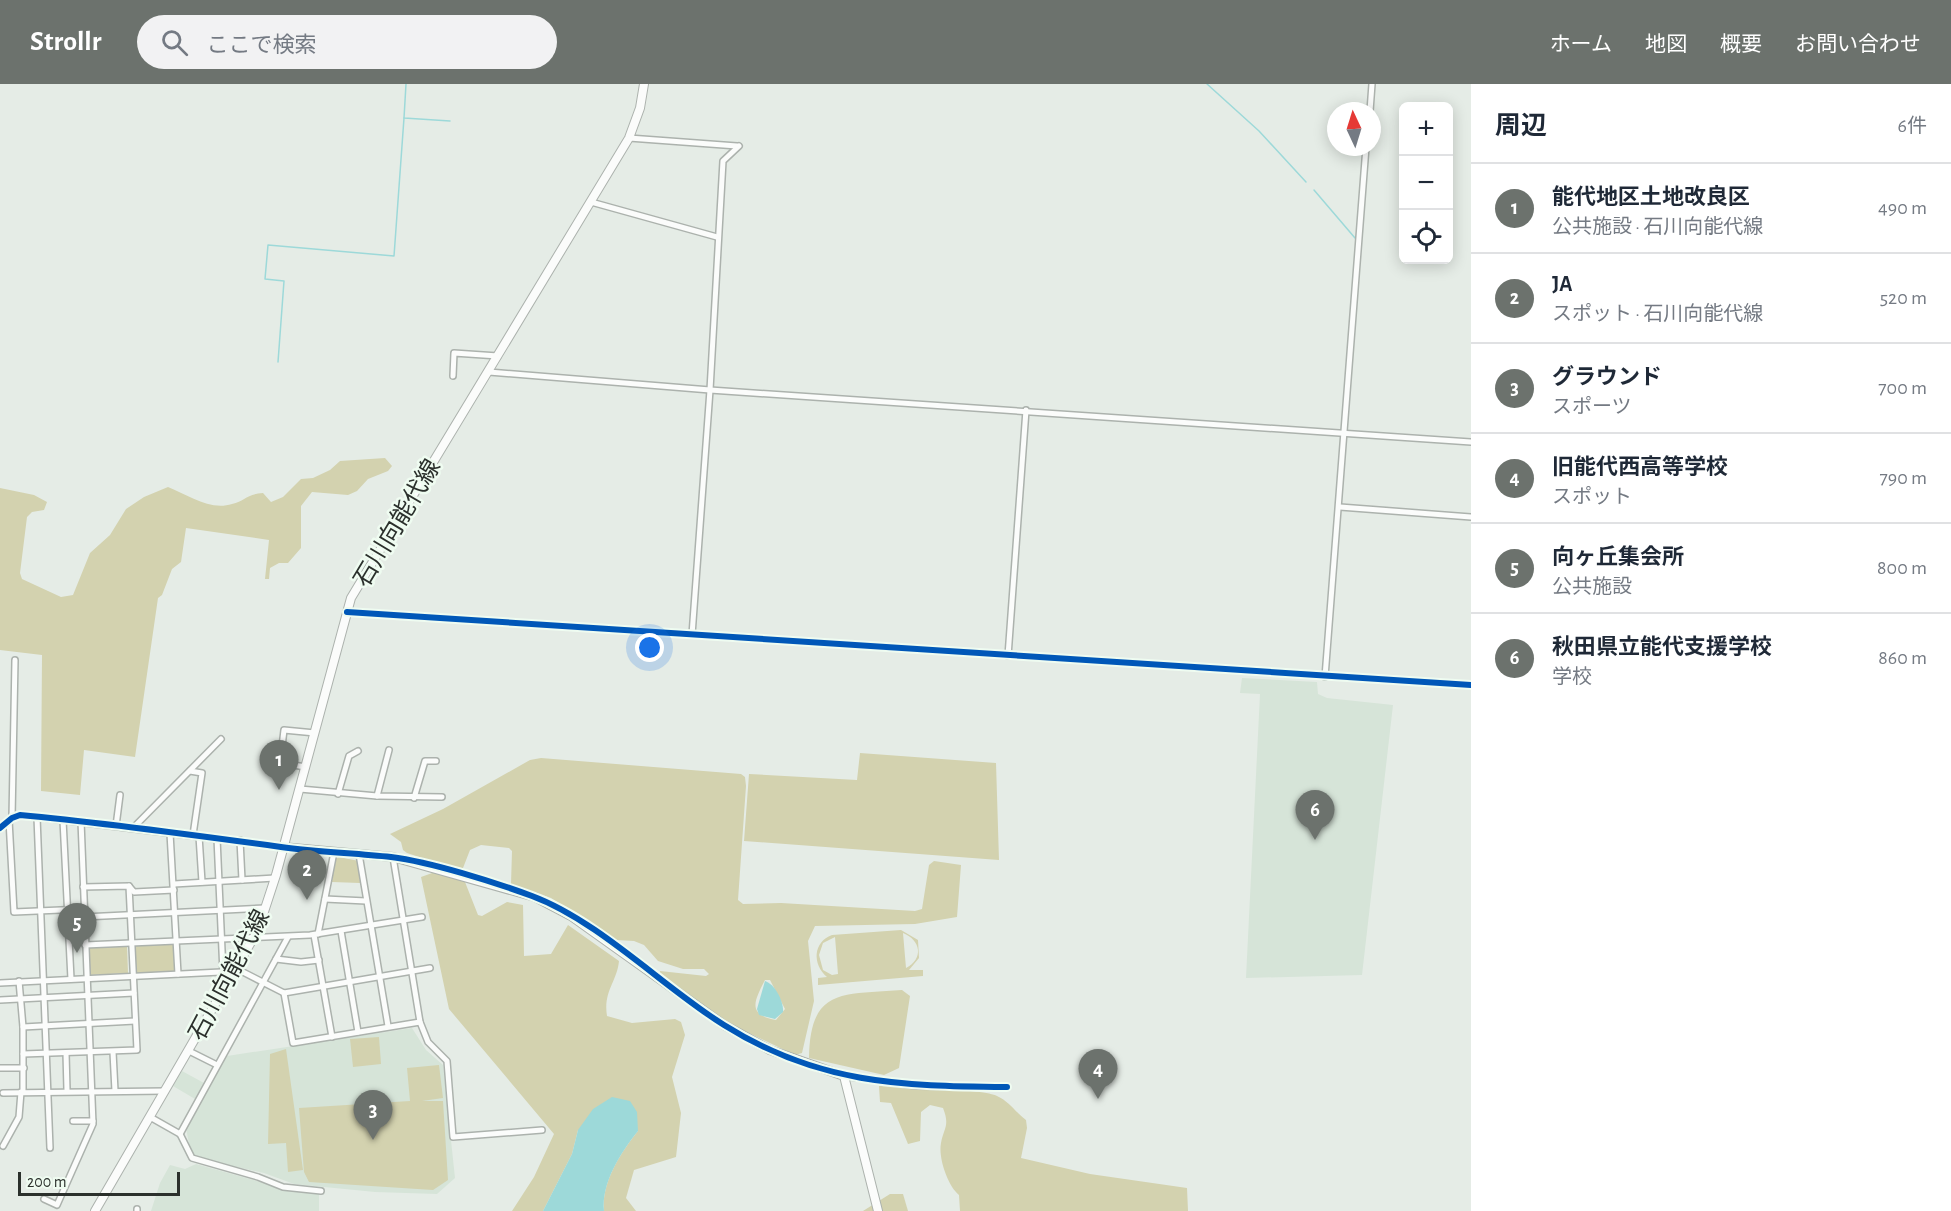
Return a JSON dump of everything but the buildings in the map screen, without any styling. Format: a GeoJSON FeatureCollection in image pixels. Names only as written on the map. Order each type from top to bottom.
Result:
{"type":"FeatureCollection","features":[{"type":"Feature","properties":{"kind":"main road","name":"石川向能代線"},"geometry":{"type":"LineString","coordinates":[[95,1211],[254,937],[275,878],[351,598],[629,138],[640,108],[644,84]]}},
{"type":"Feature","properties":{"kind":"main road"},"geometry":{"type":"LineString","coordinates":[[282,847],[393,857],[516,890],[554,905],[724,1025],[770,1050],[844,1076],[878,1211]]}},
{"type":"Feature","properties":{"kind":"street"},"geometry":{"type":"LineString","coordinates":[[1371,102],[1372,84]]}},
{"type":"Feature","properties":{"kind":"street"},"geometry":{"type":"LineString","coordinates":[[629,138],[739,146],[723,161],[710,390],[692,635]]}},
{"type":"Feature","properties":{"kind":"street"},"geometry":{"type":"LineString","coordinates":[[1325,676],[1346,433],[1365,156]]}},
{"type":"Feature","properties":{"kind":"street"},"geometry":{"type":"LineString","coordinates":[[591,202],[717,237]]}},
{"type":"Feature","properties":{"kind":"street"},"geometry":{"type":"LineString","coordinates":[[453,376],[454,353],[498,356]]}},
{"type":"Feature","properties":{"kind":"street"},"geometry":{"type":"LineString","coordinates":[[489,372],[710,390],[1471,442]]}},
{"type":"Feature","properties":{"kind":"street"},"geometry":{"type":"LineString","coordinates":[[1008,656],[1026,410]]}},
{"type":"Feature","properties":{"kind":"street"},"geometry":{"type":"LineString","coordinates":[[1340,507],[1471,517]]}},
{"type":"Feature","properties":{"kind":"street"},"geometry":{"type":"LineString","coordinates":[[347,612],[1471,685]]}},
{"type":"Feature","properties":{"kind":"street"},"geometry":{"type":"LineString","coordinates":[[15,660],[10,819],[14,912],[84,909]]}},
{"type":"Feature","properties":{"kind":"street"},"geometry":{"type":"LineString","coordinates":[[306,767],[280,763],[284,730],[315,733]]}},
{"type":"Feature","properties":{"kind":"street"},"geometry":{"type":"LineString","coordinates":[[133,828],[221,739]]}},
{"type":"Feature","properties":{"kind":"street"},"geometry":{"type":"LineString","coordinates":[[377,796],[389,750]]}},
{"type":"Feature","properties":{"kind":"street"},"geometry":{"type":"LineString","coordinates":[[338,794],[349,756],[358,751]]}},
{"type":"Feature","properties":{"kind":"street"},"geometry":{"type":"LineString","coordinates":[[414,798],[425,761],[436,761]]}},
{"type":"Feature","properties":{"kind":"street"},"geometry":{"type":"LineString","coordinates":[[190,771],[202,773],[196,836],[202,882]]}},
{"type":"Feature","properties":{"kind":"street"},"geometry":{"type":"LineString","coordinates":[[300,789],[338,794],[414,798],[442,797]]}},
{"type":"Feature","properties":{"kind":"street"},"geometry":{"type":"LineString","coordinates":[[117,826],[120,795]]}},
{"type":"Feature","properties":{"kind":"street"},"geometry":{"type":"LineString","coordinates":[[0,828],[10,819],[20,815],[240,840],[282,847]]}},
{"type":"Feature","properties":{"kind":"street"},"geometry":{"type":"LineString","coordinates":[[37,817],[50,1148]]}},
{"type":"Feature","properties":{"kind":"street"},"geometry":{"type":"LineString","coordinates":[[63,820],[71,979]]}},
{"type":"Feature","properties":{"kind":"street"},"geometry":{"type":"LineString","coordinates":[[44,1199],[57,1205],[90,1136],[93,1121],[81,821]]}},
{"type":"Feature","properties":{"kind":"street"},"geometry":{"type":"LineString","coordinates":[[170,833],[178,974]]}},
{"type":"Feature","properties":{"kind":"street"},"geometry":{"type":"LineString","coordinates":[[217,838],[223,973]]}},
{"type":"Feature","properties":{"kind":"street"},"geometry":{"type":"LineString","coordinates":[[240,840],[242,879]]}},
{"type":"Feature","properties":{"kind":"street"},"geometry":{"type":"LineString","coordinates":[[332,1037],[316,935],[334,852]]}},
{"type":"Feature","properties":{"kind":"street"},"geometry":{"type":"LineString","coordinates":[[359,854],[388,1026]]}},
{"type":"Feature","properties":{"kind":"street"},"geometry":{"type":"LineString","coordinates":[[393,857],[420,1022],[428,1042],[447,1061],[453,1137],[542,1130]]}},
{"type":"Feature","properties":{"kind":"street"},"geometry":{"type":"LineString","coordinates":[[83,887],[129,886],[134,891],[202,882],[275,878]]}},
{"type":"Feature","properties":{"kind":"street"},"geometry":{"type":"LineString","coordinates":[[23,1054],[137,1050],[129,886]]}},
{"type":"Feature","properties":{"kind":"street"},"geometry":{"type":"LineString","coordinates":[[325,898],[366,901]]}},
{"type":"Feature","properties":{"kind":"street"},"geometry":{"type":"LineString","coordinates":[[84,917],[265,908]]}},
{"type":"Feature","properties":{"kind":"street"},"geometry":{"type":"LineString","coordinates":[[85,945],[316,935],[422,917]]}},
{"type":"Feature","properties":{"kind":"street"},"geometry":{"type":"LineString","coordinates":[[341,931],[358,1032]]}},
{"type":"Feature","properties":{"kind":"street"},"geometry":{"type":"LineString","coordinates":[[180,1134],[288,937]]}},
{"type":"Feature","properties":{"kind":"street"},"geometry":{"type":"LineString","coordinates":[[276,959],[301,962],[319,960]]}},
{"type":"Feature","properties":{"kind":"street"},"geometry":{"type":"LineString","coordinates":[[0,983],[240,971],[284,993],[430,968]]}},
{"type":"Feature","properties":{"kind":"street"},"geometry":{"type":"LineString","coordinates":[[19,981],[24,1068],[19,1117],[21,1125]]}},
{"type":"Feature","properties":{"kind":"street"},"geometry":{"type":"LineString","coordinates":[[0,1000],[134,993]]}},
{"type":"Feature","properties":{"kind":"street"},"geometry":{"type":"LineString","coordinates":[[284,993],[293,1043],[420,1022]]}},
{"type":"Feature","properties":{"kind":"street"},"geometry":{"type":"LineString","coordinates":[[23,1027],[135,1021]]}},
{"type":"Feature","properties":{"kind":"street"},"geometry":{"type":"LineString","coordinates":[[189,1051],[217,1065]]}},
{"type":"Feature","properties":{"kind":"street"},"geometry":{"type":"LineString","coordinates":[[113,1052],[116,1091]]}},
{"type":"Feature","properties":{"kind":"street"},"geometry":{"type":"LineString","coordinates":[[66,1053],[67,1090]]}},
{"type":"Feature","properties":{"kind":"street"},"geometry":{"type":"LineString","coordinates":[[0,1068],[24,1068]]}},
{"type":"Feature","properties":{"kind":"street"},"geometry":{"type":"LineString","coordinates":[[844,1076],[917,1086],[1007,1087]]}},
{"type":"Feature","properties":{"kind":"street"},"geometry":{"type":"LineString","coordinates":[[3,1093],[67,1090],[165,1091]]}},
{"type":"Feature","properties":{"kind":"street"},"geometry":{"type":"LineString","coordinates":[[3,1146],[19,1117]]}},
{"type":"Feature","properties":{"kind":"street"},"geometry":{"type":"LineString","coordinates":[[150,1117],[180,1134],[192,1158],[258,1176],[283,1187],[321,1191]]}},
{"type":"Feature","properties":{"kind":"street"},"geometry":{"type":"LineString","coordinates":[[73,1121],[93,1121]]}},
{"type":"Feature","properties":{"kind":"shaded area"},"geometry":{"type":"Polygon","coordinates":[[[1242,678],[1317,682],[1318,694],[1327,698],[1393,705],[1362,975],[1246,978],[1260,694],[1240,693],[1242,678]]]}},
{"type":"Feature","properties":{"kind":"shaded area"},"geometry":{"type":"Polygon","coordinates":[[[412,1028],[426,1050],[443,1065],[455,1178],[437,1194],[375,1192],[294,1184],[264,1173],[197,1158],[191,1154],[186,1128],[227,1056],[412,1028]]]}},
{"type":"Feature","properties":{"kind":"shaded area"},"geometry":{"type":"Polygon","coordinates":[[[182,1071],[204,1083],[195,1099],[173,1086],[182,1071]]]}},
{"type":"Feature","properties":{"kind":"shaded area"},"geometry":{"type":"Polygon","coordinates":[[[196,1164],[282,1188],[319,1193],[319,1211],[151,1211],[160,1183],[170,1165],[185,1169],[196,1164]]]}},
{"type":"Feature","properties":{"kind":"green space"},"geometry":{"type":"Polygon","coordinates":[[[385,458],[392,466],[388,471],[368,479],[357,491],[348,495],[312,492],[301,506],[301,548],[288,563],[279,563],[270,568],[269,579],[265,579],[269,540],[186,528],[181,562],[172,569],[162,595],[158,598],[135,757],[84,750],[80,795],[41,791],[42,655],[0,650],[0,488],[34,495],[47,502],[44,510],[32,512],[27,517],[20,573],[22,579],[61,597],[73,595],[90,553],[110,535],[126,509],[144,497],[168,487],[207,504],[224,506],[263,493],[271,502],[283,497],[301,479],[313,478],[330,470],[340,461],[385,458]]]}},
{"type":"Feature","properties":{"kind":"green space"},"geometry":{"type":"Polygon","coordinates":[[[860,753],[996,763],[999,860],[744,841],[749,774],[857,780],[860,753]]]}},
{"type":"Feature","properties":{"kind":"green space"},"geometry":{"type":"Polygon","coordinates":[[[541,758],[741,774],[745,777],[746,786],[738,900],[743,904],[781,903],[915,911],[922,909],[929,865],[934,861],[961,865],[957,917],[915,924],[815,926],[808,941],[814,1001],[802,1053],[795,1055],[732,1025],[660,976],[660,971],[706,976],[709,974],[704,969],[683,969],[658,961],[644,945],[634,941],[616,940],[551,898],[511,884],[512,851],[509,848],[481,845],[470,850],[463,868],[459,870],[407,853],[403,850],[401,842],[390,834],[443,809],[530,760],[541,758]],[[765,980],[758,994],[756,1006],[760,1015],[776,1020],[785,1009],[770,980],[765,980]]]}},
{"type":"Feature","properties":{"kind":"green space"},"geometry":{"type":"Polygon","coordinates":[[[335,858],[359,861],[360,883],[332,882],[335,858]]]}},
{"type":"Feature","properties":{"kind":"green space"},"geometry":{"type":"Polygon","coordinates":[[[435,872],[465,882],[478,915],[482,916],[507,902],[523,905],[524,956],[551,954],[568,925],[619,961],[607,1000],[607,1016],[632,1023],[675,1019],[681,1022],[685,1035],[672,1077],[681,1113],[676,1157],[634,1170],[626,1198],[636,1211],[604,1211],[604,1200],[614,1168],[638,1131],[578,1130],[572,1154],[543,1211],[512,1211],[534,1177],[554,1134],[449,1009],[421,877],[435,872]]]}},
{"type":"Feature","properties":{"kind":"green space"},"geometry":{"type":"Polygon","coordinates":[[[901,930],[918,940],[919,958],[909,970],[923,970],[923,976],[818,985],[818,978],[827,977],[817,960],[818,948],[826,938],[832,935],[901,930]],[[903,933],[906,968],[916,960],[918,950],[914,940],[903,933]],[[835,937],[823,943],[819,955],[823,970],[832,975],[838,974],[835,937]]]}},
{"type":"Feature","properties":{"kind":"green space"},"geometry":{"type":"Polygon","coordinates":[[[173,944],[175,973],[134,974],[133,946],[173,944]]]}},
{"type":"Feature","properties":{"kind":"green space"},"geometry":{"type":"Polygon","coordinates":[[[127,946],[128,973],[89,975],[87,948],[127,946]]]}},
{"type":"Feature","properties":{"kind":"green space"},"geometry":{"type":"Polygon","coordinates":[[[902,990],[910,996],[899,1068],[884,1075],[809,1058],[811,1035],[816,1018],[824,1006],[834,999],[847,995],[902,990]]]}},
{"type":"Feature","properties":{"kind":"green space"},"geometry":{"type":"Polygon","coordinates":[[[379,1037],[381,1064],[353,1067],[350,1039],[379,1037]]]}},
{"type":"Feature","properties":{"kind":"green space"},"geometry":{"type":"Polygon","coordinates":[[[286,1049],[303,1170],[288,1172],[286,1143],[268,1144],[270,1054],[286,1049]]]}},
{"type":"Feature","properties":{"kind":"green space"},"geometry":{"type":"Polygon","coordinates":[[[439,1065],[443,1098],[422,1101],[443,1101],[448,1180],[433,1190],[309,1182],[304,1172],[299,1108],[410,1101],[407,1068],[439,1065]]]}},
{"type":"Feature","properties":{"kind":"green space"},"geometry":{"type":"Polygon","coordinates":[[[879,1086],[960,1090],[997,1096],[1026,1120],[1027,1128],[1021,1158],[1090,1174],[1187,1188],[1188,1211],[960,1211],[959,1195],[948,1179],[942,1164],[940,1149],[946,1123],[943,1108],[930,1105],[921,1112],[920,1141],[908,1144],[891,1103],[880,1102],[879,1086]]]}},
{"type":"Feature","properties":{"kind":"green space"},"geometry":{"type":"Polygon","coordinates":[[[890,1194],[903,1194],[908,1211],[863,1211],[890,1194]]]}},
{"type":"Feature","properties":{"kind":"water"},"geometry":{"type":"Polygon","coordinates":[[[765,981],[775,989],[782,1003],[783,1012],[775,1019],[759,1015],[757,1009],[765,981]]]}},
{"type":"Feature","properties":{"kind":"water"},"geometry":{"type":"Polygon","coordinates":[[[612,1097],[630,1101],[637,1112],[638,1131],[613,1168],[606,1190],[604,1211],[543,1211],[572,1154],[578,1130],[593,1109],[612,1097]]]}},
{"type":"Feature","properties":{"kind":"waterway"},"geometry":{"type":"LineString","coordinates":[[406,84],[404,118],[450,121]]}},
{"type":"Feature","properties":{"kind":"waterway"},"geometry":{"type":"LineString","coordinates":[[1207,84],[1259,131],[1306,182]]}},
{"type":"Feature","properties":{"kind":"waterway"},"geometry":{"type":"LineString","coordinates":[[278,362],[284,281],[265,279],[268,245],[394,256],[404,118]]}},
{"type":"Feature","properties":{"kind":"waterway"},"geometry":{"type":"LineString","coordinates":[[1314,190],[1355,238]]}},
{"type":"Feature","properties":{"kind":"cycle path"},"geometry":{"type":"LineString","coordinates":[[347,612],[1471,685]]}},
{"type":"Feature","properties":{"kind":"cycle path"},"geometry":{"type":"LineString","coordinates":[[0,828],[12,818],[20,815],[118,825],[295,849],[391,857],[443,868],[532,896],[557,907],[582,921],[724,1025],[759,1045],[793,1059],[861,1078],[931,1085],[1007,1087]]}},
{"type":"Feature","properties":{"kind":"place","name":"能代地区土地改良区"},"geometry":{"type":"Point","coordinates":[279,790]}},
{"type":"Feature","properties":{"kind":"place","name":"秋田県立能代支援学校"},"geometry":{"type":"Point","coordinates":[1315,840]}},
{"type":"Feature","properties":{"kind":"place","name":"JA"},"geometry":{"type":"Point","coordinates":[307,900]}},
{"type":"Feature","properties":{"kind":"place","name":"向ヶ丘集会所"},"geometry":{"type":"Point","coordinates":[77,953]}},
{"type":"Feature","properties":{"kind":"place","name":"旧能代西高等学校"},"geometry":{"type":"Point","coordinates":[1098,1099]}},
{"type":"Feature","properties":{"kind":"place","name":"グラウンド"},"geometry":{"type":"Point","coordinates":[373,1140]}}]}
